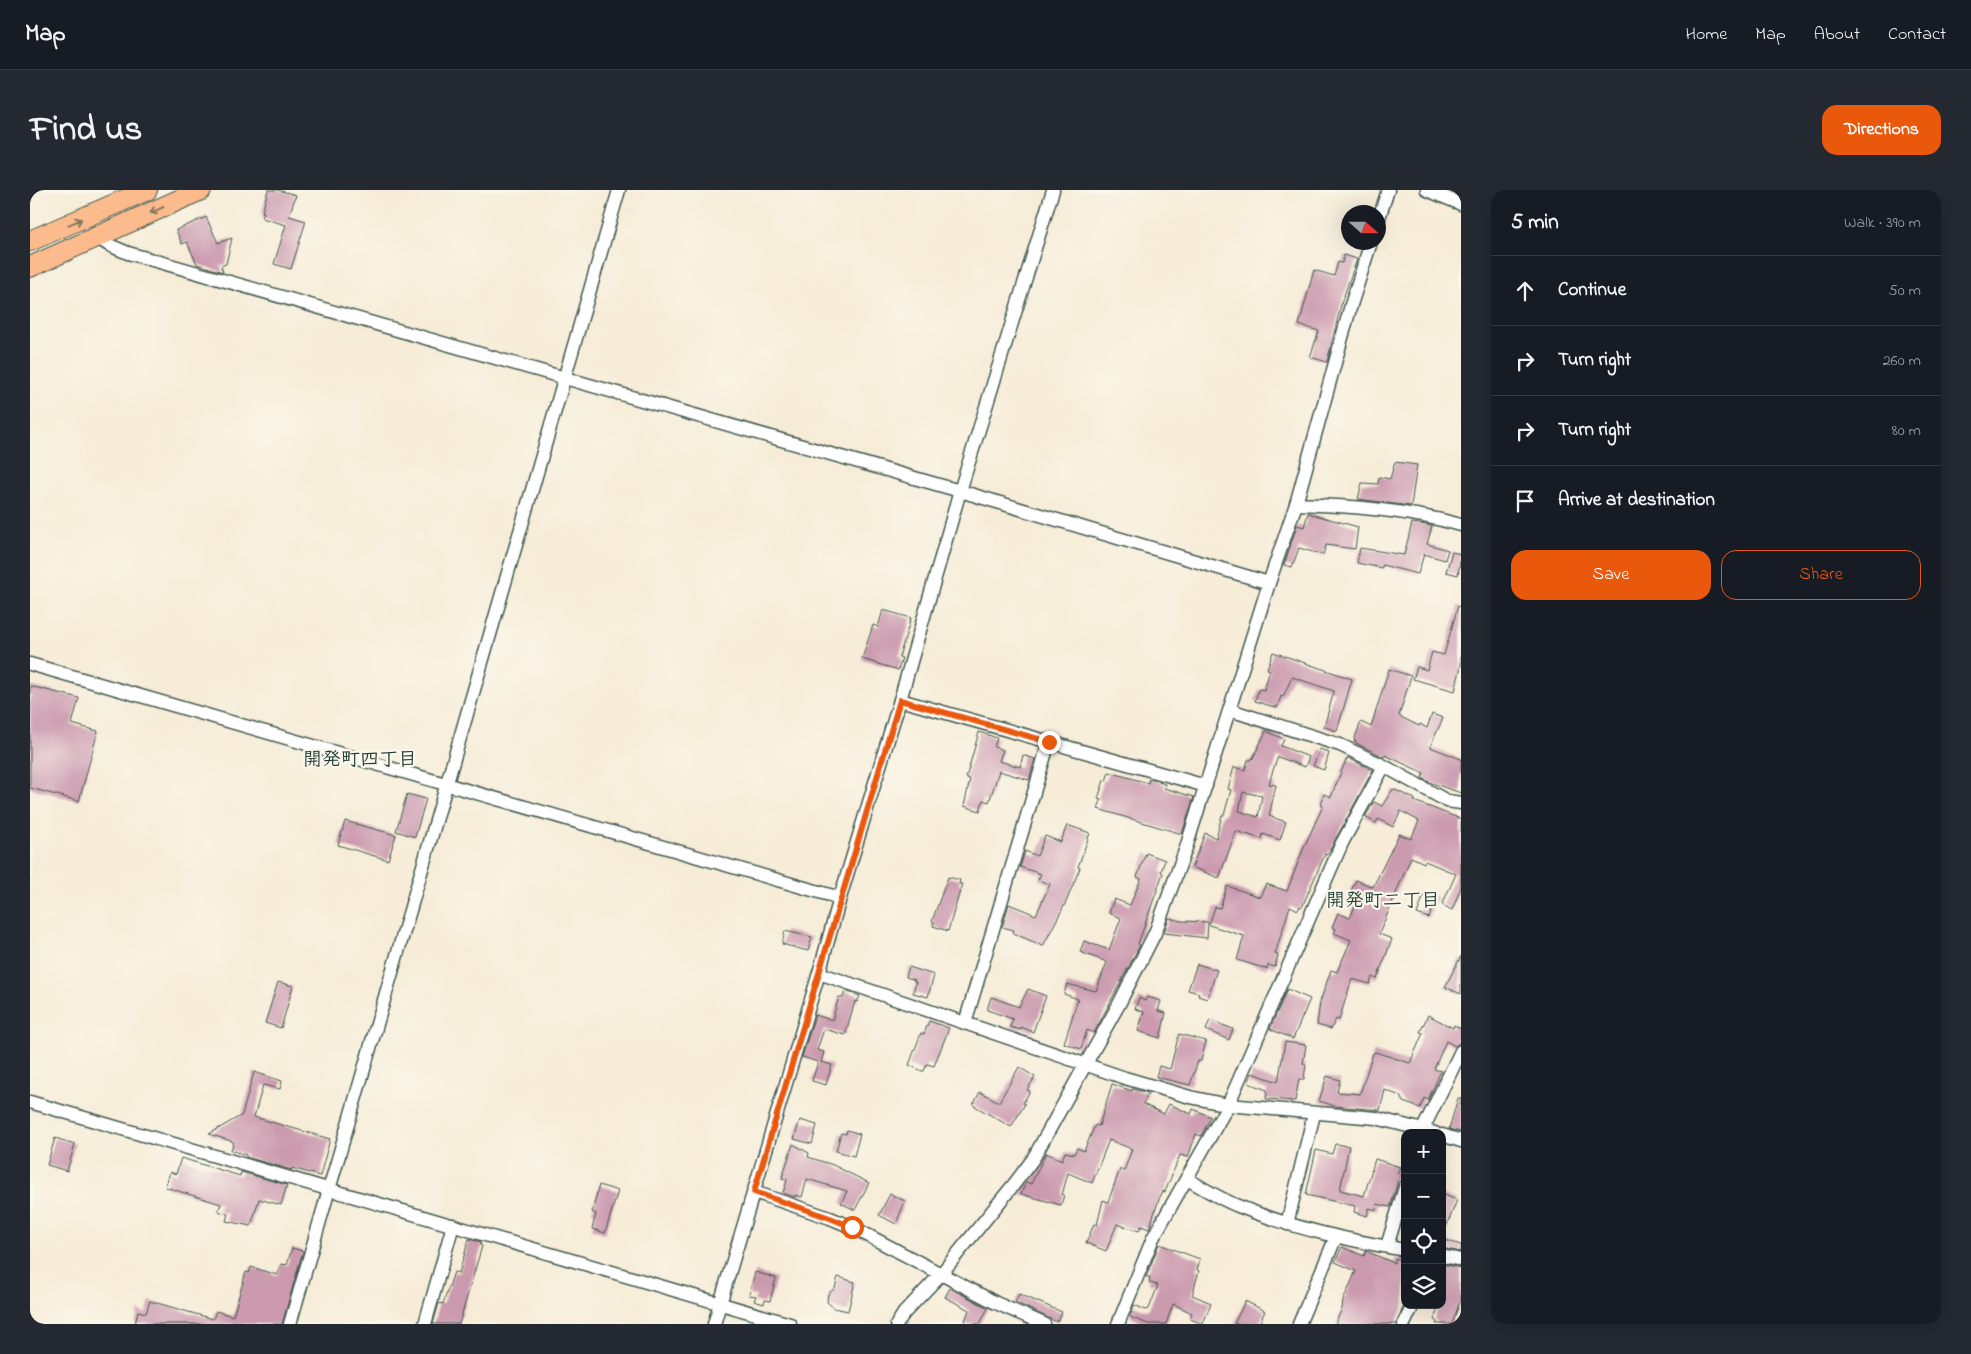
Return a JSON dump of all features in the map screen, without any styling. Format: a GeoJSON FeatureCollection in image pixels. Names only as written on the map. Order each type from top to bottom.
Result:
{"type":"FeatureCollection","features":[{"type":"Feature","properties":{"kind":"highway"},"geometry":{"type":"LineString","coordinates":[[30,241],[147,190]]}},
{"type":"Feature","properties":{"kind":"highway"},"geometry":{"type":"LineString","coordinates":[[30,267],[201,190]]}},
{"type":"Feature","properties":{"kind":"street"},"geometry":{"type":"LineString","coordinates":[[290,1324],[619,190]]}},
{"type":"Feature","properties":{"kind":"street"},"geometry":{"type":"LineString","coordinates":[[714,1324],[900,700],[960,491],[1053,190]]}},
{"type":"Feature","properties":{"kind":"street"},"geometry":{"type":"LineString","coordinates":[[1383,205],[1388,190]]}},
{"type":"Feature","properties":{"kind":"street"},"geometry":{"type":"LineString","coordinates":[[1427,190],[1461,204]]}},
{"type":"Feature","properties":{"kind":"street"},"geometry":{"type":"LineString","coordinates":[[96,238],[128,253],[960,491],[1268,583]]}},
{"type":"Feature","properties":{"kind":"street"},"geometry":{"type":"LineString","coordinates":[[897,1324],[904,1313],[941,1274],[1016,1183],[1033,1159],[1155,933],[1186,848],[1268,583],[1296,504],[1351,305],[1368,250]]}},
{"type":"Feature","properties":{"kind":"street"},"geometry":{"type":"LineString","coordinates":[[1296,504],[1360,508],[1435,517],[1461,525]]}},
{"type":"Feature","properties":{"kind":"street"},"geometry":{"type":"LineString","coordinates":[[30,664],[840,898]]}},
{"type":"Feature","properties":{"kind":"street"},"geometry":{"type":"LineString","coordinates":[[900,700],[1206,786]]}},
{"type":"Feature","properties":{"kind":"street"},"geometry":{"type":"LineString","coordinates":[[1230,710],[1340,745],[1384,766],[1448,801],[1461,803]]}},
{"type":"Feature","properties":{"kind":"street"},"geometry":{"type":"LineString","coordinates":[[964,1023],[1049,742]]}},
{"type":"Feature","properties":{"kind":"street"},"geometry":{"type":"LineString","coordinates":[[1118,1324],[1153,1238],[1228,1105],[1342,843],[1384,766]]}},
{"type":"Feature","properties":{"kind":"street"},"geometry":{"type":"LineString","coordinates":[[819,973],[1085,1065],[1190,1097],[1228,1105],[1376,1118],[1415,1129]]}},
{"type":"Feature","properties":{"kind":"street"},"geometry":{"type":"LineString","coordinates":[[1423,1129],[1461,1051]]}},
{"type":"Feature","properties":{"kind":"street"},"geometry":{"type":"LineString","coordinates":[[30,1102],[329,1191],[720,1302],[790,1324]]}},
{"type":"Feature","properties":{"kind":"street"},"geometry":{"type":"LineString","coordinates":[[1287,1224],[1314,1114]]}},
{"type":"Feature","properties":{"kind":"street"},"geometry":{"type":"LineString","coordinates":[[1446,1136],[1461,1141]]}},
{"type":"Feature","properties":{"kind":"street"},"geometry":{"type":"LineString","coordinates":[[1187,1179],[1236,1205],[1287,1224],[1336,1237],[1401,1249]]}},
{"type":"Feature","properties":{"kind":"street"},"geometry":{"type":"LineString","coordinates":[[754,1192],[844,1224],[996,1303],[1044,1324]]}},
{"type":"Feature","properties":{"kind":"street"},"geometry":{"type":"LineString","coordinates":[[1387,1246],[1401,1200]]}},
{"type":"Feature","properties":{"kind":"street"},"geometry":{"type":"LineString","coordinates":[[424,1324],[453,1225]]}},
{"type":"Feature","properties":{"kind":"street"},"geometry":{"type":"LineString","coordinates":[[1299,1324],[1336,1237]]}},
{"type":"Feature","properties":{"kind":"street"},"geometry":{"type":"LineString","coordinates":[[1446,1257],[1461,1260]]}},
{"type":"Feature","properties":{"kind":"street"},"geometry":{"type":"LineString","coordinates":[[1407,1323],[1411,1309]]}},
{"type":"Feature","properties":{"kind":"building"},"geometry":{"type":"Polygon","coordinates":[[[268,190],[278,190],[296,195],[289,216],[306,221],[291,269],[274,264],[286,225],[262,218],[268,190]]]}},
{"type":"Feature","properties":{"kind":"building"},"geometry":{"type":"Polygon","coordinates":[[[206,217],[218,243],[232,238],[226,264],[221,266],[223,272],[197,264],[187,242],[182,244],[176,230],[206,217]]]}},
{"type":"Feature","properties":{"kind":"building"},"geometry":{"type":"Polygon","coordinates":[[[1344,255],[1357,259],[1342,301],[1327,362],[1310,357],[1319,331],[1299,325],[1314,270],[1334,276],[1338,262],[1342,263],[1344,255]]]}},
{"type":"Feature","properties":{"kind":"building"},"geometry":{"type":"Polygon","coordinates":[[[1395,462],[1417,465],[1411,506],[1358,499],[1362,483],[1378,484],[1379,477],[1390,479],[1395,462]]]}},
{"type":"Feature","properties":{"kind":"building"},"geometry":{"type":"Polygon","coordinates":[[[1308,513],[1358,527],[1355,549],[1326,545],[1323,555],[1299,548],[1292,567],[1284,565],[1297,525],[1304,527],[1308,513]]]}},
{"type":"Feature","properties":{"kind":"building"},"geometry":{"type":"Polygon","coordinates":[[[1412,523],[1432,526],[1427,544],[1448,550],[1445,560],[1424,554],[1418,574],[1382,565],[1382,568],[1357,563],[1360,548],[1404,555],[1412,523]]]}},
{"type":"Feature","properties":{"kind":"building"},"geometry":{"type":"Polygon","coordinates":[[[1452,552],[1461,554],[1458,575],[1446,572],[1452,552]]]}},
{"type":"Feature","properties":{"kind":"building"},"geometry":{"type":"Polygon","coordinates":[[[1458,606],[1461,606],[1461,666],[1455,691],[1413,679],[1417,667],[1427,670],[1432,652],[1444,655],[1458,606]]]}},
{"type":"Feature","properties":{"kind":"building"},"geometry":{"type":"Polygon","coordinates":[[[883,610],[911,618],[899,657],[902,658],[898,670],[862,659],[873,625],[878,627],[883,610]]]}},
{"type":"Feature","properties":{"kind":"building"},"geometry":{"type":"Polygon","coordinates":[[[1273,652],[1352,679],[1337,731],[1324,727],[1334,691],[1292,677],[1283,697],[1281,696],[1277,708],[1255,701],[1259,689],[1264,690],[1270,670],[1267,669],[1273,652]]]}},
{"type":"Feature","properties":{"kind":"building"},"geometry":{"type":"Polygon","coordinates":[[[1389,669],[1411,676],[1399,716],[1427,728],[1432,714],[1443,718],[1430,747],[1461,759],[1461,793],[1429,782],[1422,778],[1424,773],[1385,755],[1384,757],[1356,743],[1354,740],[1361,722],[1371,727],[1389,669]]]}},
{"type":"Feature","properties":{"kind":"building"},"geometry":{"type":"Polygon","coordinates":[[[30,686],[79,698],[72,724],[98,731],[79,801],[30,788],[30,686]]]}},
{"type":"Feature","properties":{"kind":"building"},"geometry":{"type":"Polygon","coordinates":[[[1266,731],[1284,739],[1281,746],[1309,757],[1305,767],[1278,757],[1273,770],[1269,784],[1276,785],[1269,816],[1286,822],[1280,840],[1263,834],[1262,839],[1236,831],[1219,878],[1192,867],[1205,833],[1216,838],[1231,790],[1228,789],[1234,767],[1245,770],[1248,760],[1253,758],[1266,731]],[[1243,792],[1239,811],[1258,817],[1262,796],[1243,792]]]}},
{"type":"Feature","properties":{"kind":"building"},"geometry":{"type":"Polygon","coordinates":[[[979,732],[997,738],[994,747],[1003,750],[999,761],[1020,767],[1023,755],[1035,759],[1029,780],[999,771],[989,802],[983,800],[980,811],[964,806],[970,779],[966,778],[979,732]]]}},
{"type":"Feature","properties":{"kind":"building"},"geometry":{"type":"Polygon","coordinates":[[[1320,749],[1329,753],[1324,770],[1313,766],[1320,749]]]}},
{"type":"Feature","properties":{"kind":"building"},"geometry":{"type":"Polygon","coordinates":[[[1348,758],[1373,770],[1327,855],[1325,854],[1302,907],[1300,906],[1298,910],[1290,906],[1275,954],[1278,955],[1275,967],[1268,965],[1267,969],[1237,960],[1244,936],[1209,925],[1215,907],[1220,908],[1227,886],[1260,897],[1266,884],[1287,891],[1304,847],[1323,806],[1321,805],[1324,794],[1331,797],[1348,758]]]}},
{"type":"Feature","properties":{"kind":"building"},"geometry":{"type":"Polygon","coordinates":[[[1109,772],[1148,783],[1149,779],[1165,784],[1164,788],[1194,797],[1182,834],[1098,809],[1101,800],[1098,799],[1104,780],[1106,781],[1109,772]]]}},
{"type":"Feature","properties":{"kind":"building"},"geometry":{"type":"Polygon","coordinates":[[[1393,789],[1415,799],[1414,801],[1461,819],[1461,887],[1452,910],[1442,905],[1456,874],[1411,857],[1379,934],[1392,939],[1377,979],[1372,977],[1370,984],[1352,979],[1339,1020],[1336,1019],[1331,1029],[1317,1025],[1320,1002],[1331,970],[1337,972],[1351,940],[1334,933],[1336,929],[1332,927],[1338,913],[1350,918],[1359,896],[1350,893],[1356,880],[1373,887],[1399,834],[1411,839],[1419,821],[1401,811],[1393,827],[1378,819],[1376,823],[1365,817],[1374,802],[1382,806],[1393,789]]]}},
{"type":"Feature","properties":{"kind":"building"},"geometry":{"type":"Polygon","coordinates":[[[407,794],[426,799],[415,837],[396,831],[407,794]]]}},
{"type":"Feature","properties":{"kind":"building"},"geometry":{"type":"Polygon","coordinates":[[[345,821],[396,835],[388,860],[338,845],[345,821]]]}},
{"type":"Feature","properties":{"kind":"building"},"geometry":{"type":"Polygon","coordinates":[[[1067,825],[1090,833],[1078,867],[1080,868],[1066,902],[1043,946],[1013,933],[1014,930],[1002,927],[1009,904],[1036,915],[1050,884],[1038,880],[1041,874],[1020,867],[1025,851],[1037,856],[1045,836],[1061,842],[1067,825]]]}},
{"type":"Feature","properties":{"kind":"building"},"geometry":{"type":"Polygon","coordinates":[[[1146,853],[1165,860],[1161,872],[1163,873],[1138,944],[1140,945],[1094,1033],[1087,1030],[1081,1049],[1064,1043],[1078,999],[1064,994],[1067,984],[1096,991],[1107,962],[1080,952],[1084,941],[1109,950],[1121,918],[1109,913],[1114,899],[1130,905],[1141,879],[1137,877],[1146,853]]]}},
{"type":"Feature","properties":{"kind":"building"},"geometry":{"type":"Polygon","coordinates":[[[948,877],[960,880],[959,884],[962,884],[948,931],[933,926],[934,922],[932,921],[948,877]]]}},
{"type":"Feature","properties":{"kind":"building"},"geometry":{"type":"Polygon","coordinates":[[[1425,892],[1437,896],[1429,918],[1417,914],[1425,892]]]}},
{"type":"Feature","properties":{"kind":"building"},"geometry":{"type":"Polygon","coordinates":[[[1169,918],[1181,921],[1208,922],[1207,938],[1164,933],[1169,918]]]}},
{"type":"Feature","properties":{"kind":"building"},"geometry":{"type":"Polygon","coordinates":[[[785,931],[812,937],[808,951],[782,944],[785,931]]]}},
{"type":"Feature","properties":{"kind":"building"},"geometry":{"type":"Polygon","coordinates":[[[1461,956],[1461,994],[1445,987],[1461,956]]]}},
{"type":"Feature","properties":{"kind":"building"},"geometry":{"type":"Polygon","coordinates":[[[1197,964],[1217,970],[1207,999],[1198,996],[1199,993],[1188,990],[1197,964]]]}},
{"type":"Feature","properties":{"kind":"building"},"geometry":{"type":"Polygon","coordinates":[[[909,967],[934,975],[928,997],[913,993],[916,982],[906,977],[909,967]]]}},
{"type":"Feature","properties":{"kind":"building"},"geometry":{"type":"Polygon","coordinates":[[[278,982],[293,986],[281,1028],[265,1023],[278,982]]]}},
{"type":"Feature","properties":{"kind":"building"},"geometry":{"type":"Polygon","coordinates":[[[1028,989],[1046,996],[1033,1032],[1021,1027],[1021,1030],[1010,1027],[1013,1019],[987,1010],[991,997],[1019,1007],[1028,989]]]}},
{"type":"Feature","properties":{"kind":"building"},"geometry":{"type":"Polygon","coordinates":[[[1287,989],[1310,999],[1293,1039],[1270,1029],[1287,989]]]}},
{"type":"Feature","properties":{"kind":"building"},"geometry":{"type":"Polygon","coordinates":[[[845,991],[860,996],[857,1002],[855,1001],[845,1035],[824,1029],[817,1050],[824,1052],[821,1062],[832,1065],[826,1085],[812,1081],[818,1062],[802,1057],[815,1015],[832,1020],[839,997],[843,998],[845,991]]]}},
{"type":"Feature","properties":{"kind":"building"},"geometry":{"type":"Polygon","coordinates":[[[1147,997],[1161,1001],[1158,1011],[1166,1013],[1160,1038],[1138,1031],[1144,1012],[1135,1009],[1139,998],[1145,1001],[1147,997]]]}},
{"type":"Feature","properties":{"kind":"building"},"geometry":{"type":"Polygon","coordinates":[[[1428,1015],[1453,1028],[1454,1025],[1461,1029],[1461,1042],[1455,1046],[1446,1041],[1434,1069],[1441,1071],[1428,1100],[1424,1098],[1420,1108],[1403,1102],[1400,1096],[1385,1090],[1380,1110],[1335,1106],[1319,1101],[1327,1076],[1340,1080],[1337,1092],[1360,1094],[1373,1053],[1375,1052],[1410,1063],[1423,1033],[1420,1032],[1428,1015]]]}},
{"type":"Feature","properties":{"kind":"building"},"geometry":{"type":"Polygon","coordinates":[[[1210,1020],[1233,1029],[1229,1040],[1206,1030],[1210,1020]]]}},
{"type":"Feature","properties":{"kind":"building"},"geometry":{"type":"Polygon","coordinates":[[[929,1021],[949,1028],[934,1066],[927,1064],[924,1071],[922,1071],[909,1065],[921,1033],[924,1034],[929,1021]]]}},
{"type":"Feature","properties":{"kind":"building"},"geometry":{"type":"Polygon","coordinates":[[[1179,1034],[1206,1041],[1201,1061],[1198,1061],[1190,1085],[1156,1077],[1159,1066],[1170,1069],[1179,1034]]]}},
{"type":"Feature","properties":{"kind":"building"},"geometry":{"type":"Polygon","coordinates":[[[1285,1042],[1306,1045],[1303,1064],[1306,1064],[1304,1079],[1299,1079],[1295,1101],[1266,1099],[1267,1090],[1248,1083],[1252,1073],[1278,1082],[1285,1042]]]}},
{"type":"Feature","properties":{"kind":"building"},"geometry":{"type":"Polygon","coordinates":[[[1019,1067],[1035,1077],[1027,1090],[1030,1091],[1023,1103],[1025,1104],[1011,1127],[973,1105],[980,1092],[999,1102],[1019,1067]]]}},
{"type":"Feature","properties":{"kind":"building"},"geometry":{"type":"Polygon","coordinates":[[[254,1072],[282,1081],[280,1089],[263,1085],[254,1117],[330,1139],[320,1176],[246,1157],[246,1155],[231,1150],[234,1142],[209,1134],[242,1115],[254,1072]]]}},
{"type":"Feature","properties":{"kind":"building"},"geometry":{"type":"Polygon","coordinates":[[[1112,1084],[1132,1091],[1132,1089],[1148,1093],[1143,1104],[1164,1114],[1169,1104],[1191,1114],[1193,1109],[1211,1117],[1201,1136],[1196,1134],[1188,1157],[1180,1155],[1165,1192],[1163,1191],[1159,1199],[1149,1229],[1141,1226],[1139,1231],[1117,1224],[1106,1251],[1086,1243],[1094,1224],[1097,1225],[1103,1200],[1108,1202],[1120,1169],[1124,1171],[1132,1149],[1109,1140],[1092,1183],[1068,1173],[1061,1205],[1021,1194],[1026,1182],[1031,1184],[1046,1153],[1062,1160],[1065,1152],[1074,1154],[1077,1148],[1084,1151],[1095,1125],[1099,1126],[1112,1084]]]}},
{"type":"Feature","properties":{"kind":"building"},"geometry":{"type":"Polygon","coordinates":[[[1458,1098],[1461,1098],[1461,1132],[1449,1129],[1458,1098]]]}},
{"type":"Feature","properties":{"kind":"building"},"geometry":{"type":"Polygon","coordinates":[[[800,1120],[817,1125],[812,1144],[794,1139],[800,1120]]]}},
{"type":"Feature","properties":{"kind":"building"},"geometry":{"type":"Polygon","coordinates":[[[847,1130],[860,1134],[854,1156],[836,1151],[841,1133],[846,1134],[847,1130]]]}},
{"type":"Feature","properties":{"kind":"building"},"geometry":{"type":"Polygon","coordinates":[[[55,1138],[75,1144],[67,1171],[47,1165],[55,1138]]]}},
{"type":"Feature","properties":{"kind":"building"},"geometry":{"type":"Polygon","coordinates":[[[793,1144],[809,1153],[808,1157],[833,1165],[869,1183],[855,1210],[841,1203],[847,1191],[807,1179],[802,1197],[783,1193],[787,1180],[782,1178],[793,1144]]]}},
{"type":"Feature","properties":{"kind":"building"},"geometry":{"type":"Polygon","coordinates":[[[1335,1144],[1349,1146],[1340,1190],[1364,1196],[1375,1159],[1400,1167],[1397,1173],[1400,1174],[1390,1207],[1377,1204],[1376,1210],[1369,1208],[1367,1216],[1354,1212],[1355,1206],[1306,1195],[1316,1150],[1332,1154],[1335,1144]]]}},
{"type":"Feature","properties":{"kind":"building"},"geometry":{"type":"Polygon","coordinates":[[[181,1158],[240,1176],[241,1172],[287,1185],[281,1205],[259,1199],[251,1226],[226,1221],[228,1214],[218,1211],[221,1204],[165,1187],[170,1172],[176,1174],[181,1158]]]}},
{"type":"Feature","properties":{"kind":"building"},"geometry":{"type":"Polygon","coordinates":[[[599,1185],[618,1191],[605,1233],[592,1229],[596,1214],[592,1212],[599,1185]]]}},
{"type":"Feature","properties":{"kind":"building"},"geometry":{"type":"Polygon","coordinates":[[[890,1194],[905,1201],[896,1224],[879,1215],[890,1194]]]}},
{"type":"Feature","properties":{"kind":"building"},"geometry":{"type":"Polygon","coordinates":[[[1446,1196],[1457,1200],[1446,1228],[1446,1196]]]}},
{"type":"Feature","properties":{"kind":"building"},"geometry":{"type":"Polygon","coordinates":[[[469,1239],[481,1242],[480,1245],[482,1246],[459,1324],[433,1324],[439,1303],[443,1304],[454,1272],[459,1273],[469,1239]]]}},
{"type":"Feature","properties":{"kind":"building"},"geometry":{"type":"Polygon","coordinates":[[[1446,1240],[1461,1245],[1461,1252],[1446,1249],[1446,1240]]]}},
{"type":"Feature","properties":{"kind":"building"},"geometry":{"type":"Polygon","coordinates":[[[1159,1244],[1200,1259],[1197,1270],[1199,1271],[1192,1295],[1211,1303],[1203,1324],[1190,1319],[1192,1313],[1173,1304],[1166,1324],[1148,1324],[1130,1317],[1134,1305],[1146,1310],[1149,1309],[1158,1285],[1149,1283],[1150,1277],[1146,1277],[1159,1244]]]}},
{"type":"Feature","properties":{"kind":"building"},"geometry":{"type":"Polygon","coordinates":[[[1342,1247],[1364,1256],[1366,1251],[1394,1263],[1396,1258],[1401,1260],[1402,1309],[1396,1324],[1335,1324],[1356,1271],[1335,1262],[1342,1247]]]}},
{"type":"Feature","properties":{"kind":"building"},"geometry":{"type":"Polygon","coordinates":[[[292,1248],[303,1251],[282,1324],[135,1324],[138,1311],[146,1313],[150,1301],[213,1319],[216,1311],[233,1316],[246,1272],[249,1273],[251,1267],[277,1275],[281,1264],[287,1265],[292,1248]]]}},
{"type":"Feature","properties":{"kind":"building"},"geometry":{"type":"Polygon","coordinates":[[[1446,1265],[1461,1268],[1461,1299],[1452,1324],[1436,1324],[1437,1322],[1434,1320],[1438,1309],[1446,1309],[1446,1265]]]}},
{"type":"Feature","properties":{"kind":"building"},"geometry":{"type":"Polygon","coordinates":[[[755,1272],[776,1278],[770,1301],[765,1300],[764,1304],[754,1301],[756,1296],[749,1295],[755,1272]]]}},
{"type":"Feature","properties":{"kind":"building"},"geometry":{"type":"Polygon","coordinates":[[[838,1277],[855,1282],[848,1311],[834,1308],[827,1302],[828,1294],[835,1288],[838,1277]]]}},
{"type":"Feature","properties":{"kind":"building"},"geometry":{"type":"Polygon","coordinates":[[[950,1288],[988,1308],[980,1324],[964,1324],[969,1310],[945,1297],[950,1288]]]}},
{"type":"Feature","properties":{"kind":"building"},"geometry":{"type":"Polygon","coordinates":[[[1019,1294],[1062,1312],[1057,1322],[1015,1302],[1019,1294]]]}},
{"type":"Feature","properties":{"kind":"building"},"geometry":{"type":"Polygon","coordinates":[[[1245,1301],[1265,1311],[1259,1324],[1234,1324],[1245,1301]]]}},
{"type":"Feature","properties":{"kind":"district","name":"開発町四丁目"},"geometry":{"type":"Point","coordinates":[360,760]}},
{"type":"Feature","properties":{"kind":"district","name":"開発町二丁目"},"geometry":{"type":"Point","coordinates":[1383,901]}},
{"type":"Feature","properties":{"kind":"route"},"geometry":{"type":"LineString","coordinates":[[852,1227],[754,1192],[900,700],[1049,742]]}}]}
